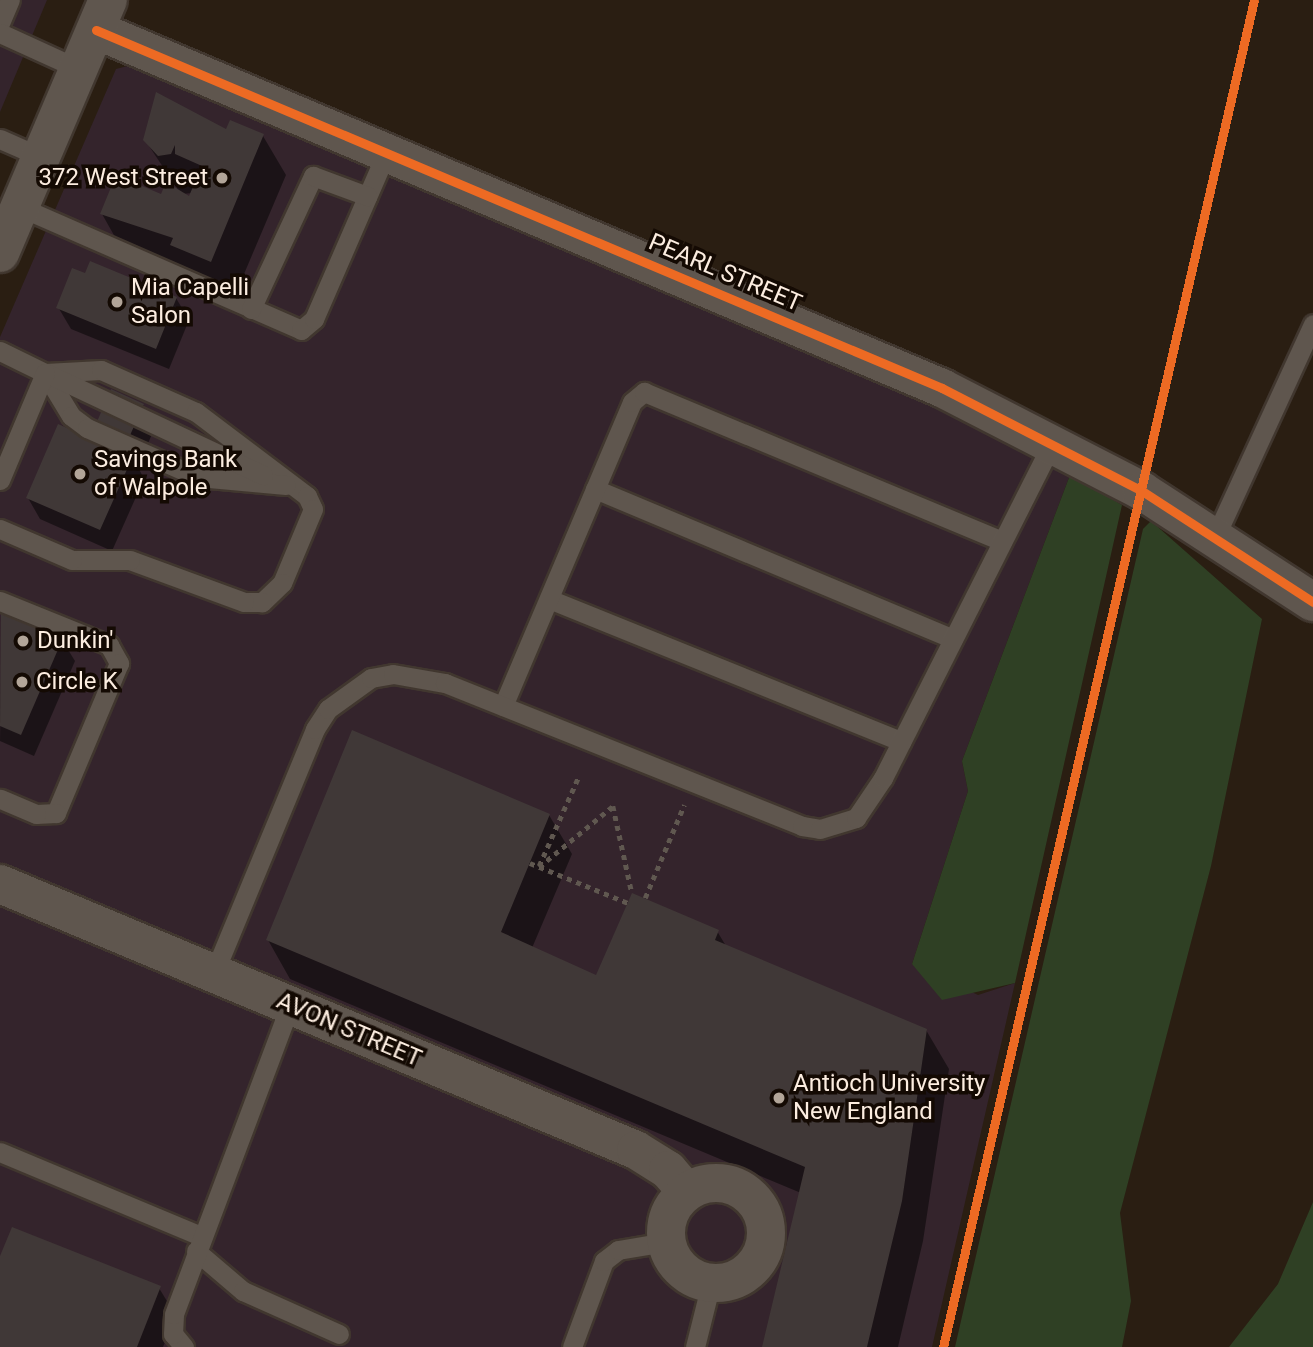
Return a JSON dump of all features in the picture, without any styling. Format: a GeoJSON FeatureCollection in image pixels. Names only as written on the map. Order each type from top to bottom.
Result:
{"type":"FeatureCollection","features":[{"type":"Feature","properties":{"kind":"street"},"geometry":{"type":"LineString","coordinates":[[0,253],[102,15]]}},
{"type":"Feature","properties":{"kind":"street","name":"PEARL STREET"},"geometry":{"type":"LineString","coordinates":[[102,15],[387,151],[1053,441],[1216,535],[1313,601]]}},
{"type":"Feature","properties":{"kind":"street","name":"AVON STREET"},"geometry":{"type":"LineString","coordinates":[[0,884],[636,1150],[668,1170],[687,1192]]}},
{"type":"Feature","properties":{"kind":"street"},"geometry":{"type":"LineString","coordinates":[[728,1183],[756,1203],[764,1218],[766,1235],[754,1266],[741,1276],[711,1283],[682,1270],[666,1242],[670,1211],[687,1192],[728,1183]]}},
{"type":"Feature","properties":{"kind":"lane"},"geometry":{"type":"LineString","coordinates":[[0,23],[10,0]]}},
{"type":"Feature","properties":{"kind":"lane"},"geometry":{"type":"LineString","coordinates":[[0,33],[79,69]]}},
{"type":"Feature","properties":{"kind":"lane"},"geometry":{"type":"LineString","coordinates":[[0,139],[41,157]]}},
{"type":"Feature","properties":{"kind":"lane"},"geometry":{"type":"LineString","coordinates":[[20,207],[251,309],[308,328],[387,151]]}},
{"type":"Feature","properties":{"kind":"lane"},"geometry":{"type":"LineString","coordinates":[[251,309],[313,176],[367,196]]}},
{"type":"Feature","properties":{"kind":"lane"},"geometry":{"type":"LineString","coordinates":[[1216,535],[1313,324]]}},
{"type":"Feature","properties":{"kind":"lane"},"geometry":{"type":"LineString","coordinates":[[0,351],[286,485],[307,496],[313,509],[282,583],[262,602],[244,602],[130,560],[72,560],[4,528]]}},
{"type":"Feature","properties":{"kind":"lane"},"geometry":{"type":"LineString","coordinates":[[45,373],[101,370],[196,412],[286,485]]}},
{"type":"Feature","properties":{"kind":"lane"},"geometry":{"type":"LineString","coordinates":[[0,480],[45,373]]}},
{"type":"Feature","properties":{"kind":"lane"},"geometry":{"type":"LineString","coordinates":[[45,373],[71,416],[87,428],[198,477],[286,485]]}},
{"type":"Feature","properties":{"kind":"lane"},"geometry":{"type":"LineString","coordinates":[[503,706],[632,402],[644,392],[1002,541]]}},
{"type":"Feature","properties":{"kind":"lane"},"geometry":{"type":"LineString","coordinates":[[214,973],[328,709],[371,678],[393,674],[446,683],[820,829],[856,818],[901,741],[1053,441]]}},
{"type":"Feature","properties":{"kind":"lane"},"geometry":{"type":"LineString","coordinates":[[595,489],[953,639]]}},
{"type":"Feature","properties":{"kind":"lane"},"geometry":{"type":"LineString","coordinates":[[548,598],[901,741]]}},
{"type":"Feature","properties":{"kind":"lane"},"geometry":{"type":"LineString","coordinates":[[0,601],[109,645],[119,663],[56,813],[36,814],[0,799]]}},
{"type":"Feature","properties":{"kind":"lane"},"geometry":{"type":"LineString","coordinates":[[184,1347],[172,1325],[199,1244],[290,1006]]}},
{"type":"Feature","properties":{"kind":"lane"},"geometry":{"type":"LineString","coordinates":[[0,1152],[199,1244],[243,1291],[339,1334]]}},
{"type":"Feature","properties":{"kind":"lane"},"geometry":{"type":"LineString","coordinates":[[572,1347],[598,1270],[610,1254],[666,1242]]}},
{"type":"Feature","properties":{"kind":"lane"},"geometry":{"type":"LineString","coordinates":[[695,1347],[711,1283]]}},
{"type":"Feature","properties":{"kind":"path"},"geometry":{"type":"LineString","coordinates":[[539,867],[578,778]]}},
{"type":"Feature","properties":{"kind":"path"},"geometry":{"type":"LineString","coordinates":[[645,898],[684,804]]}},
{"type":"Feature","properties":{"kind":"path"},"geometry":{"type":"LineString","coordinates":[[539,867],[613,806],[632,892]]}},
{"type":"Feature","properties":{"kind":"path"},"geometry":{"type":"LineString","coordinates":[[530,863],[628,903]]}},
{"type":"Feature","properties":{"kind":"shaded area"},"geometry":{"type":"Polygon","coordinates":[[[0,0],[47,0],[0,112],[0,0]]]}},
{"type":"Feature","properties":{"kind":"shaded area"},"geometry":{"type":"Polygon","coordinates":[[[135,64],[895,387],[1070,475],[962,761],[968,791],[912,964],[978,995],[1015,983],[932,1347],[0,1347],[0,337],[116,69],[135,64]]]}},
{"type":"Feature","properties":{"kind":"green space"},"geometry":{"type":"Polygon","coordinates":[[[1070,475],[1122,505],[1015,983],[942,1000],[912,964],[968,791],[962,761],[1070,475]]]}},
{"type":"Feature","properties":{"kind":"green space"},"geometry":{"type":"Polygon","coordinates":[[[1151,521],[1262,619],[1211,866],[1120,1213],[1131,1301],[1122,1347],[955,1347],[1143,529],[1151,521]]]}},
{"type":"Feature","properties":{"kind":"green space"},"geometry":{"type":"Polygon","coordinates":[[[1313,1202],[1313,1347],[1229,1347],[1278,1284],[1313,1202]]]}},
{"type":"Feature","properties":{"kind":"building","name":"372 West Street"},"geometry":{"type":"Polygon","coordinates":[[[156,92],[226,129],[230,120],[264,134],[211,262],[170,245],[173,238],[100,214],[116,175],[161,194],[166,182],[189,196],[202,166],[175,154],[175,145],[171,154],[158,156],[143,140],[156,92]]]}},
{"type":"Feature","properties":{"kind":"building","name":"Mia Capelli Salon"},"geometry":{"type":"Polygon","coordinates":[[[90,261],[177,297],[156,349],[56,308],[72,268],[85,273],[90,261]]]}},
{"type":"Feature","properties":{"kind":"building","name":"Savings Bank of Walpole"},"geometry":{"type":"Polygon","coordinates":[[[111,389],[144,404],[123,451],[133,456],[100,530],[26,498],[58,424],[90,438],[111,389]]]}},
{"type":"Feature","properties":{"kind":"building","name":"Circle K"},"geometry":{"type":"Polygon","coordinates":[[[1,611],[63,638],[21,735],[0,726],[1,611]]]}},
{"type":"Feature","properties":{"kind":"building","name":"Antioch University New England"},"geometry":{"type":"Polygon","coordinates":[[[352,730],[550,814],[501,932],[596,975],[632,893],[719,930],[715,940],[927,1029],[902,1201],[867,1347],[762,1347],[805,1167],[266,940],[352,730]]]}},
{"type":"Feature","properties":{"kind":"building"},"geometry":{"type":"Polygon","coordinates":[[[12,1227],[161,1286],[137,1347],[0,1347],[0,1256],[12,1227]]]}},
{"type":"Feature","properties":{"kind":"cycle path"},"geometry":{"type":"LineString","coordinates":[[943,1347],[1254,0]]}},
{"type":"Feature","properties":{"kind":"cycle path"},"geometry":{"type":"LineString","coordinates":[[96,30],[942,388],[1142,491],[1313,602]]}},
{"type":"Feature","properties":{"kind":"place","name":"372 West Street"},"geometry":{"type":"Point","coordinates":[222,178]}},
{"type":"Feature","properties":{"kind":"place","name":"Mia Capelli Salon"},"geometry":{"type":"Point","coordinates":[117,302]}},
{"type":"Feature","properties":{"kind":"place","name":"Savings Bank of Walpole"},"geometry":{"type":"Point","coordinates":[80,474]}},
{"type":"Feature","properties":{"kind":"place","name":"Dunkin'"},"geometry":{"type":"Point","coordinates":[23,641]}},
{"type":"Feature","properties":{"kind":"place","name":"Circle K"},"geometry":{"type":"Point","coordinates":[22,682]}},
{"type":"Feature","properties":{"kind":"place","name":"Antioch University New England"},"geometry":{"type":"Point","coordinates":[779,1098]}}]}
